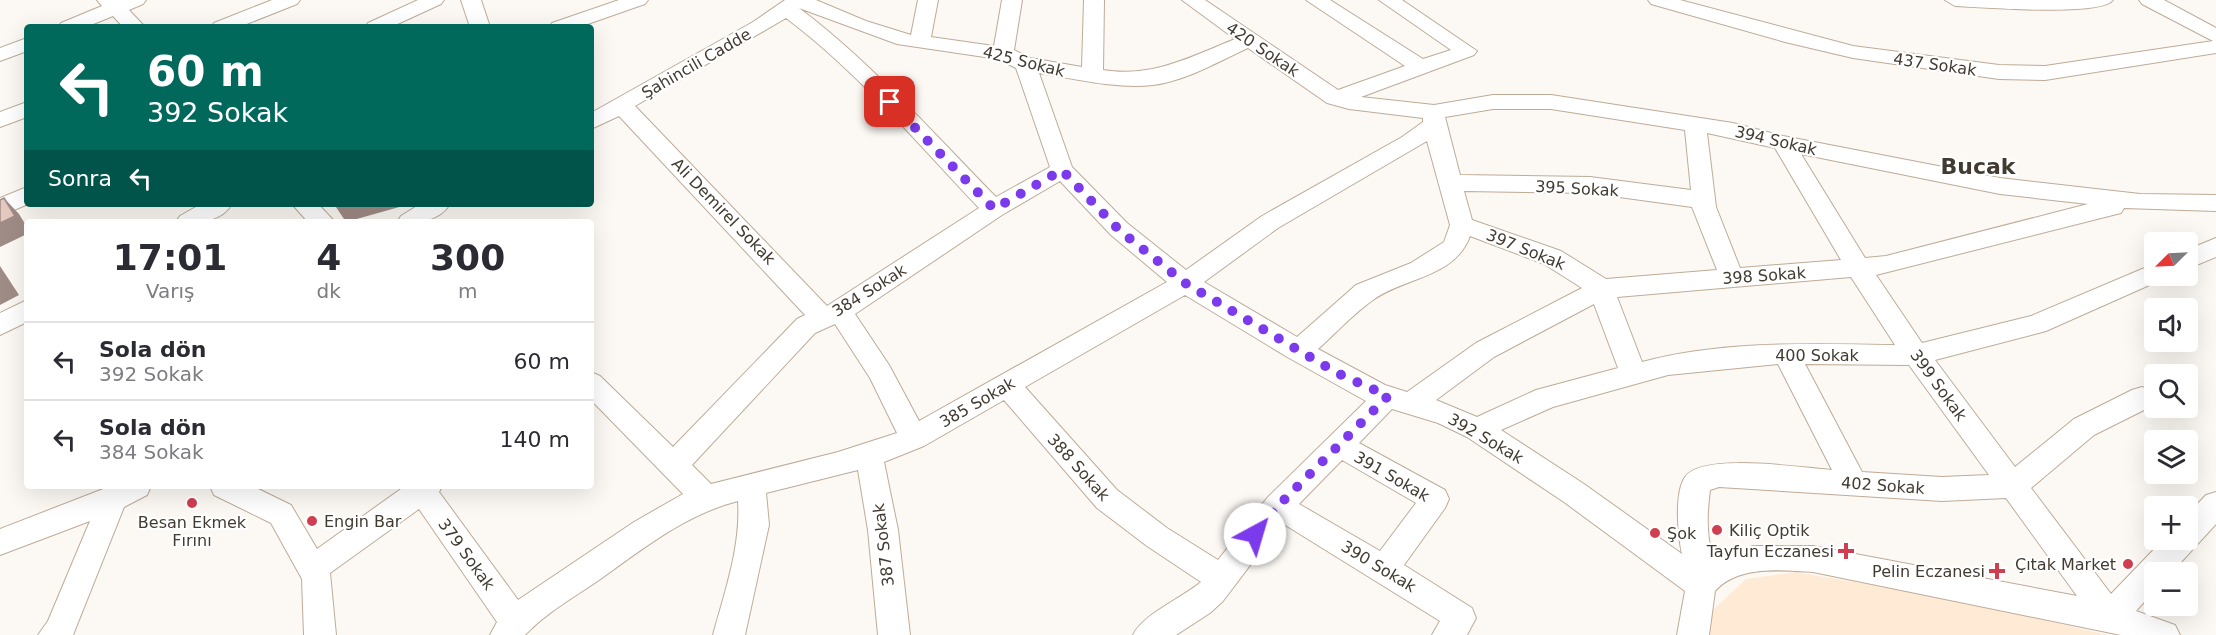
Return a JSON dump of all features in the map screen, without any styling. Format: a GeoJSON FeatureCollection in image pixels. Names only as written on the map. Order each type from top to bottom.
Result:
{"type":"FeatureCollection","features":[{"type":"Feature","properties":{"kind":"street"},"geometry":{"type":"LineString","coordinates":[[74,24],[111,4],[136,0]]}},
{"type":"Feature","properties":{"kind":"street"},"geometry":{"type":"LineString","coordinates":[[230,24],[290,0]]}},
{"type":"Feature","properties":{"kind":"street"},"geometry":{"type":"LineString","coordinates":[[382,24],[434,0]]}},
{"type":"Feature","properties":{"kind":"street"},"geometry":{"type":"LineString","coordinates":[[471,0],[479,24]]}},
{"type":"Feature","properties":{"kind":"street"},"geometry":{"type":"LineString","coordinates":[[568,24],[638,0]]}},
{"type":"Feature","properties":{"kind":"street"},"geometry":{"type":"LineString","coordinates":[[920,41],[928,0]]}},
{"type":"Feature","properties":{"kind":"street"},"geometry":{"type":"LineString","coordinates":[[1003,52],[1012,0]]}},
{"type":"Feature","properties":{"kind":"street"},"geometry":{"type":"LineString","coordinates":[[1092,75],[1094,0]]}},
{"type":"Feature","properties":{"kind":"street","name":"420 Sokak"},"geometry":{"type":"LineString","coordinates":[[1192,0],[1335,98]]}},
{"type":"Feature","properties":{"kind":"street"},"geometry":{"type":"LineString","coordinates":[[1316,0],[1422,68]]}},
{"type":"Feature","properties":{"kind":"street"},"geometry":{"type":"LineString","coordinates":[[1335,98],[1467,51],[1389,0]]}},
{"type":"Feature","properties":{"kind":"street","name":"437 Sokak"},"geometry":{"type":"LineString","coordinates":[[1658,0],[1707,7],[1853,52],[1999,72],[2045,73],[2216,47]]}},
{"type":"Feature","properties":{"kind":"street"},"geometry":{"type":"LineString","coordinates":[[1955,0],[2040,5],[2103,0]]}},
{"type":"Feature","properties":{"kind":"street"},"geometry":{"type":"LineString","coordinates":[[2149,0],[2216,36]]}},
{"type":"Feature","properties":{"kind":"street"},"geometry":{"type":"LineString","coordinates":[[111,4],[132,24]]}},
{"type":"Feature","properties":{"kind":"street"},"geometry":{"type":"LineString","coordinates":[[790,4],[994,209]]}},
{"type":"Feature","properties":{"kind":"street","name":"425 Sokak"},"geometry":{"type":"LineString","coordinates":[[790,4],[880,33],[1003,52],[1025,64],[1116,79],[1154,78],[1194,66],[1250,40]]}},
{"type":"Feature","properties":{"kind":"street","name":"Şahincili Cadde"},"geometry":{"type":"LineString","coordinates":[[594,120],[622,106],[790,4]]}},
{"type":"Feature","properties":{"kind":"street"},"geometry":{"type":"LineString","coordinates":[[0,55],[24,45]]}},
{"type":"Feature","properties":{"kind":"street","name":"392 Sokak"},"geometry":{"type":"LineString","coordinates":[[1025,64],[1062,170],[1119,230],[1185,283],[1357,384],[1446,414],[1477,429],[1704,582]]}},
{"type":"Feature","properties":{"kind":"street","name":"394 Sokak"},"geometry":{"type":"LineString","coordinates":[[1335,98],[1434,118],[1493,102],[1551,102],[1695,123],[2000,186],[2140,202],[2216,203]]}},
{"type":"Feature","properties":{"kind":"street","name":"Ali Demirel Sokak"},"geometry":{"type":"LineString","coordinates":[[622,106],[777,266],[832,315]]}},
{"type":"Feature","properties":{"kind":"street"},"geometry":{"type":"LineString","coordinates":[[0,120],[24,110]]}},
{"type":"Feature","properties":{"kind":"street"},"geometry":{"type":"LineString","coordinates":[[1298,351],[1365,292],[1420,269],[1454,247],[1462,225],[1434,118]]}},
{"type":"Feature","properties":{"kind":"street","name":"385 Sokak"},"geometry":{"type":"LineString","coordinates":[[511,628],[550,595],[660,522],[706,498],[869,456],[914,438],[1185,283],[1270,222],[1410,142],[1434,118]]}},
{"type":"Feature","properties":{"kind":"street"},"geometry":{"type":"LineString","coordinates":[[1695,123],[1703,200],[1721,255],[1732,277]]}},
{"type":"Feature","properties":{"kind":"street","name":"399 Sokak"},"geometry":{"type":"LineString","coordinates":[[1783,143],[1859,269],[1916,355],[2110,617]]}},
{"type":"Feature","properties":{"kind":"street","name":"384 Sokak"},"geometry":{"type":"LineString","coordinates":[[674,465],[806,326],[832,315],[994,209],[1062,170]]}},
{"type":"Feature","properties":{"kind":"street","name":"395 Sokak"},"geometry":{"type":"LineString","coordinates":[[1450,183],[1590,185],[1703,200]]}},
{"type":"Feature","properties":{"kind":"street"},"geometry":{"type":"LineString","coordinates":[[0,208],[24,196]]}},
{"type":"Feature","properties":{"kind":"street","name":"398 Sokak"},"geometry":{"type":"LineString","coordinates":[[1149,635],[1199,603],[1212,591],[1278,506],[1339,445],[1400,399],[1485,350],[1601,290],[1732,277],[1859,269],[1929,255],[2058,219],[2140,202]]}},
{"type":"Feature","properties":{"kind":"street"},"geometry":{"type":"LineString","coordinates":[[193,219],[215,207]]}},
{"type":"Feature","properties":{"kind":"street"},"geometry":{"type":"LineString","coordinates":[[307,207],[320,219]]}},
{"type":"Feature","properties":{"kind":"street","name":"397 Sokak"},"geometry":{"type":"LineString","coordinates":[[1462,225],[1550,256],[1576,270],[1601,290]]}},
{"type":"Feature","properties":{"kind":"street"},"geometry":{"type":"LineString","coordinates":[[2198,255],[2216,247]]}},
{"type":"Feature","properties":{"kind":"street","name":"400 Sokak"},"geometry":{"type":"LineString","coordinates":[[1477,429],[1546,398],[1668,364],[1786,354],[1916,355],[2037,324],[2144,277]]}},
{"type":"Feature","properties":{"kind":"street"},"geometry":{"type":"LineString","coordinates":[[1601,290],[1633,374]]}},
{"type":"Feature","properties":{"kind":"street"},"geometry":{"type":"LineString","coordinates":[[0,325],[24,312]]}},
{"type":"Feature","properties":{"kind":"street"},"geometry":{"type":"LineString","coordinates":[[832,315],[880,372],[914,438]]}},
{"type":"Feature","properties":{"kind":"street"},"geometry":{"type":"LineString","coordinates":[[1786,354],[1853,482]]}},
{"type":"Feature","properties":{"kind":"street","name":"388 Sokak"},"geometry":{"type":"LineString","coordinates":[[1006,385],[1107,500],[1157,537],[1221,578]]}},
{"type":"Feature","properties":{"kind":"street"},"geometry":{"type":"LineString","coordinates":[[594,386],[706,498]]}},
{"type":"Feature","properties":{"kind":"street"},"geometry":{"type":"LineString","coordinates":[[2013,486],[2084,427],[2142,398]]}},
{"type":"Feature","properties":{"kind":"street","name":"391 Sokak"},"geometry":{"type":"LineString","coordinates":[[1339,445],[1435,499],[1384,569]]}},
{"type":"Feature","properties":{"kind":"street","name":"387 Sokak"},"geometry":{"type":"LineString","coordinates":[[869,456],[883,530],[894,635]]}},
{"type":"Feature","properties":{"kind":"street","name":"402 Sokak"},"geometry":{"type":"LineString","coordinates":[[1704,582],[1695,557],[1693,542],[1696,484],[1706,477],[1719,475],[1942,489],[2013,486]]}},
{"type":"Feature","properties":{"kind":"street"},"geometry":{"type":"LineString","coordinates":[[729,635],[754,525],[751,485]]}},
{"type":"Feature","properties":{"kind":"street"},"geometry":{"type":"LineString","coordinates":[[230,489],[281,514],[317,576],[320,635]]}},
{"type":"Feature","properties":{"kind":"street"},"geometry":{"type":"LineString","coordinates":[[313,568],[420,489]]}},
{"type":"Feature","properties":{"kind":"street","name":"379 Sokak"},"geometry":{"type":"LineString","coordinates":[[424,489],[511,628]]}},
{"type":"Feature","properties":{"kind":"street"},"geometry":{"type":"LineString","coordinates":[[0,542],[125,493]]}},
{"type":"Feature","properties":{"kind":"street"},"geometry":{"type":"LineString","coordinates":[[54,635],[59,631],[125,493]]}},
{"type":"Feature","properties":{"kind":"street"},"geometry":{"type":"LineString","coordinates":[[2198,523],[2216,504]]}},
{"type":"Feature","properties":{"kind":"street","name":"390 Sokak"},"geometry":{"type":"LineString","coordinates":[[1278,506],[1461,618],[1449,635]]}},
{"type":"Feature","properties":{"kind":"street"},"geometry":{"type":"LineString","coordinates":[[2110,617],[2173,550]]}},
{"type":"Feature","properties":{"kind":"street"},"geometry":{"type":"LineString","coordinates":[[1693,635],[1704,582],[1717,570],[1760,558],[1786,556],[1813,559],[2110,617],[2164,635]]}},
{"type":"Feature","properties":{"kind":"shaded area"},"geometry":{"type":"Polygon","coordinates":[[[1795,572],[1961,600],[2107,635],[1703,635],[1714,609],[1746,579],[1795,572]]]}},
{"type":"Feature","properties":{"kind":"building"},"geometry":{"type":"Polygon","coordinates":[[[4,198],[15,216],[0,223],[0,200],[4,198]]]}},
{"type":"Feature","properties":{"kind":"place","name":"Besan Ekmek Fırını"},"geometry":{"type":"Point","coordinates":[192,503]}},
{"type":"Feature","properties":{"kind":"place","name":"Engin Bar"},"geometry":{"type":"Point","coordinates":[312,521]}},
{"type":"Feature","properties":{"kind":"place","name":"Kiliç Optik"},"geometry":{"type":"Point","coordinates":[1717,530]}},
{"type":"Feature","properties":{"kind":"place","name":"Şok"},"geometry":{"type":"Point","coordinates":[1655,533]}},
{"type":"Feature","properties":{"kind":"place","name":"Tayfun Eczanesi"},"geometry":{"type":"Point","coordinates":[1846,551]}},
{"type":"Feature","properties":{"kind":"place","name":"Çıtak Market"},"geometry":{"type":"Point","coordinates":[2128,564]}},
{"type":"Feature","properties":{"kind":"place","name":"Pelin Eczanesi"},"geometry":{"type":"Point","coordinates":[1997,571]}},
{"type":"Feature","properties":{"kind":"district","name":"Bucak"},"geometry":{"type":"Point","coordinates":[1978,166]}},
{"type":"Feature","properties":{"kind":"route"},"geometry":{"type":"LineString","coordinates":[[890,102],[994,209],[1062,170],[1119,230],[1185,283],[1337,373],[1377,394],[1388,396],[1278,506],[1255,534]]}}]}
